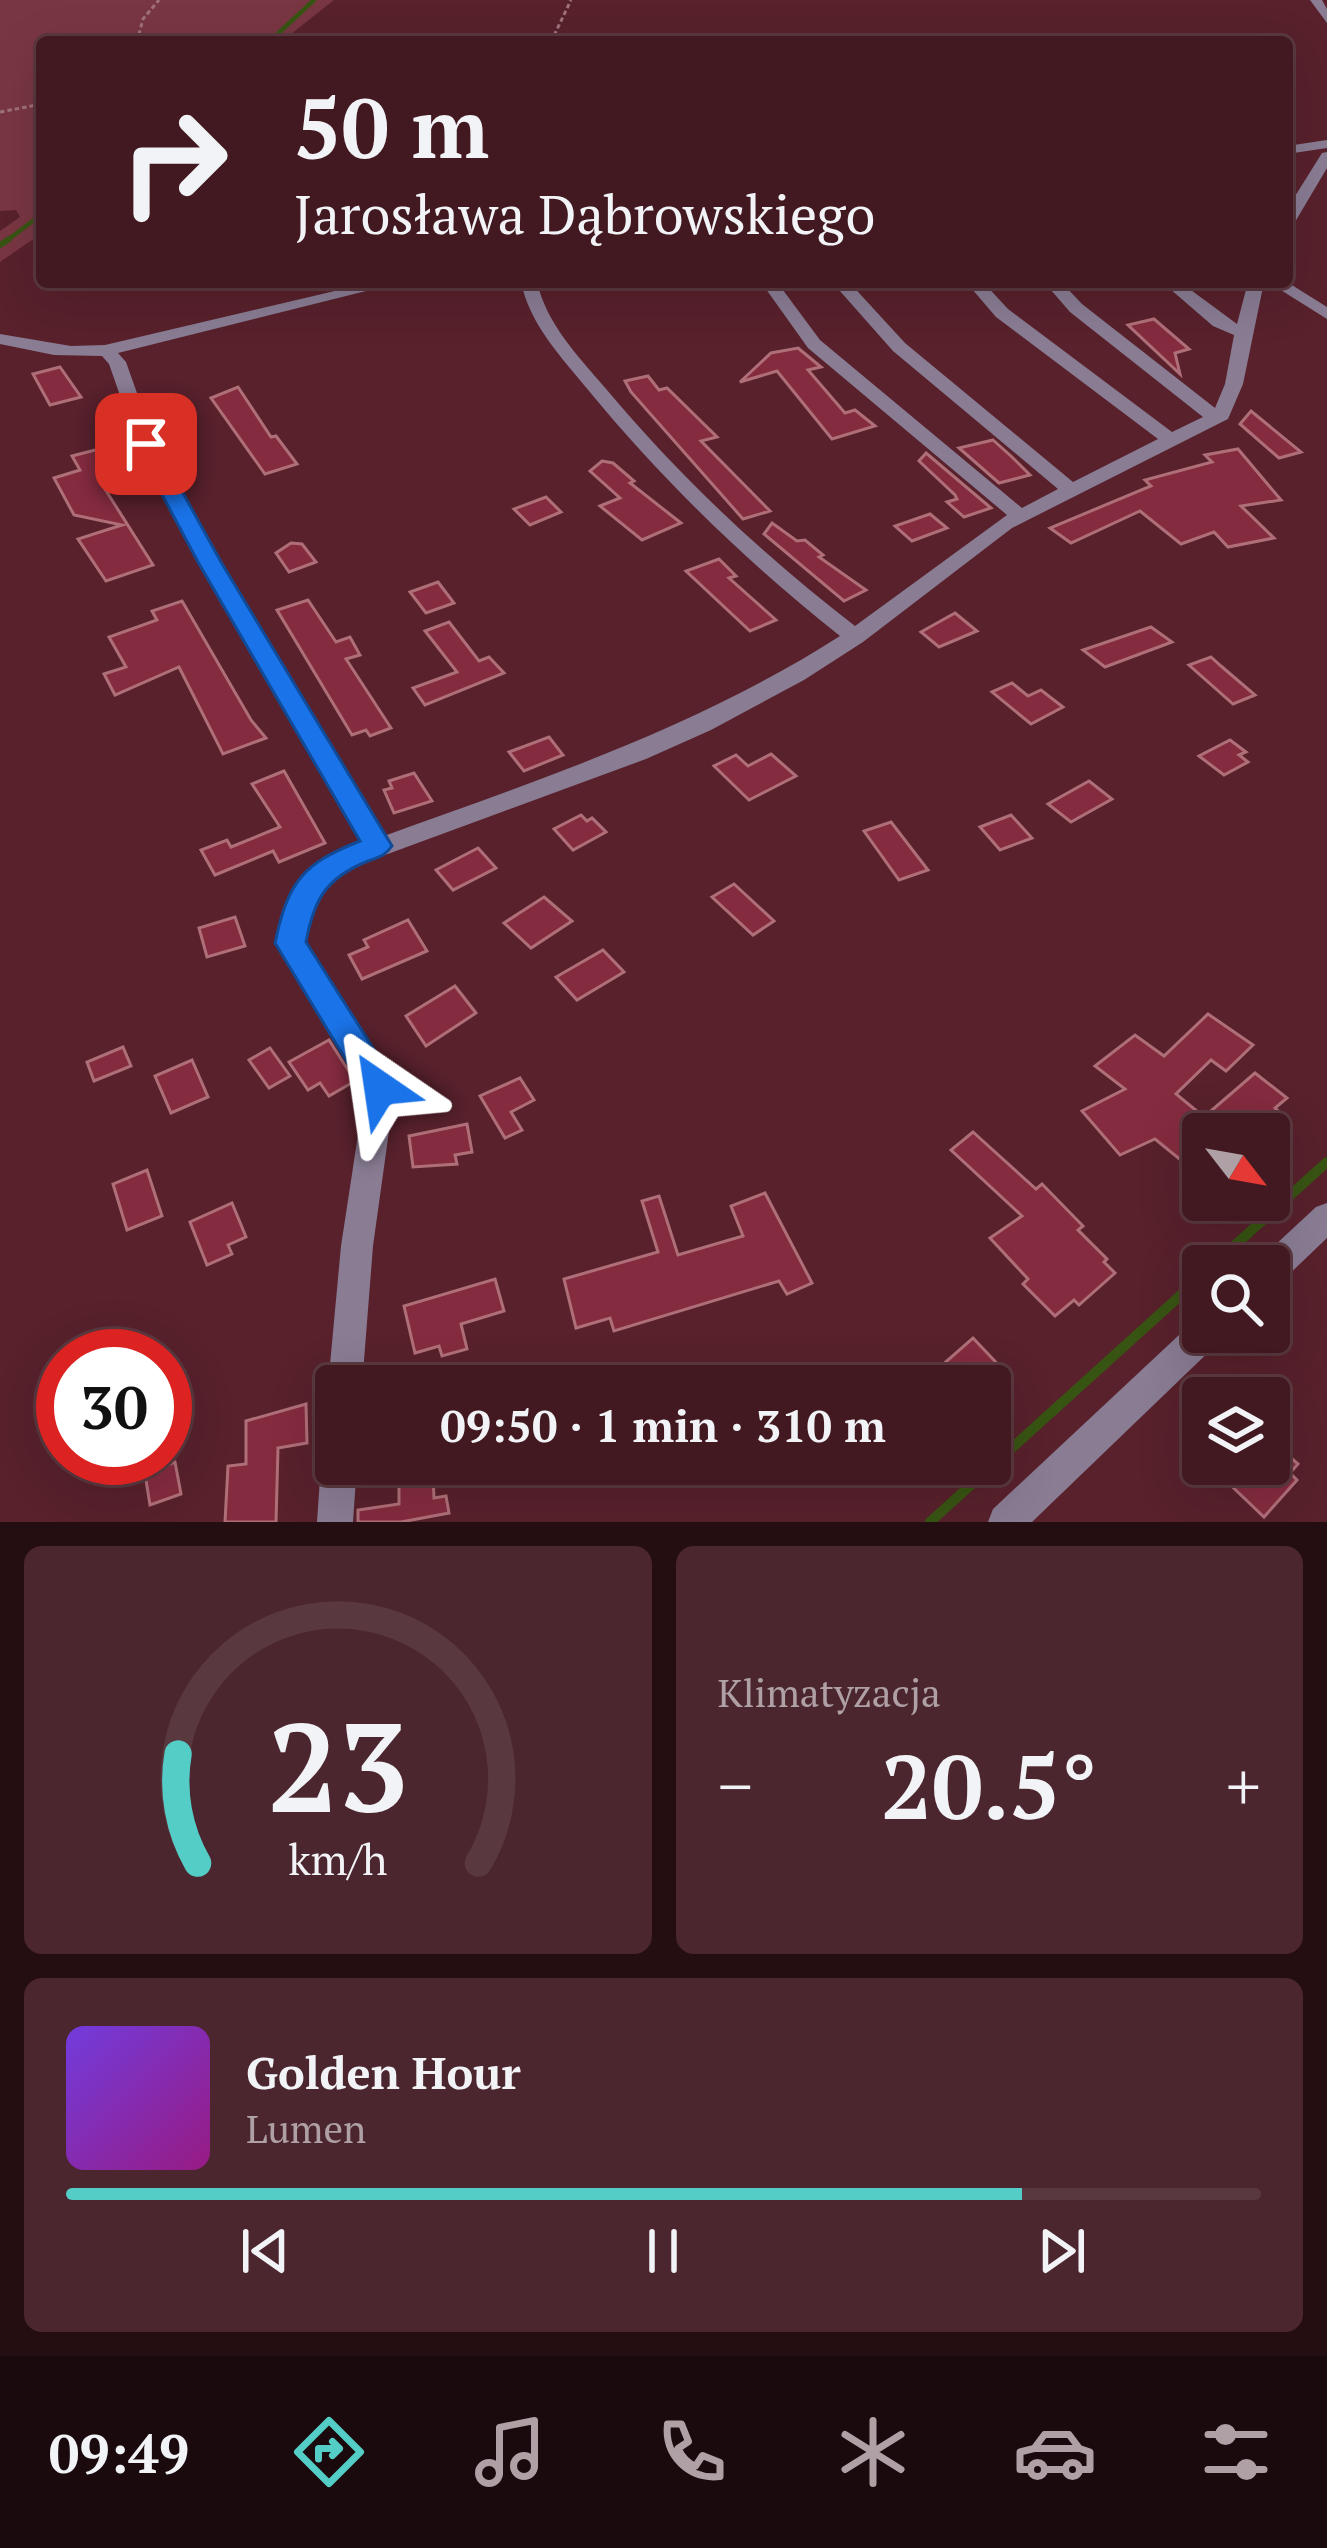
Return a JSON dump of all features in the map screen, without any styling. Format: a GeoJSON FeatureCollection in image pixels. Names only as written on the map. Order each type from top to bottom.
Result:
{"type":"FeatureCollection","features":[{"type":"Feature","properties":{"kind":"street"},"geometry":{"type":"LineString","coordinates":[[1316,0],[1327,20]]}},
{"type":"Feature","properties":{"kind":"street"},"geometry":{"type":"LineString","coordinates":[[1293,148],[1327,144]]}},
{"type":"Feature","properties":{"kind":"street"},"geometry":{"type":"LineString","coordinates":[[1293,212],[1327,156]]}},
{"type":"Feature","properties":{"kind":"street"},"geometry":{"type":"LineString","coordinates":[[0,339],[71,353],[109,354],[140,341],[368,288]]}},
{"type":"Feature","properties":{"kind":"street"},"geometry":{"type":"LineString","coordinates":[[530,288],[556,339],[715,521],[855,637]]}},
{"type":"Feature","properties":{"kind":"street"},"geometry":{"type":"LineString","coordinates":[[773,288],[814,344],[1020,516]]}},
{"type":"Feature","properties":{"kind":"street"},"geometry":{"type":"LineString","coordinates":[[845,288],[899,347],[1071,490]]}},
{"type":"Feature","properties":{"kind":"street"},"geometry":{"type":"LineString","coordinates":[[979,288],[1002,313],[1172,441]]}},
{"type":"Feature","properties":{"kind":"street"},"geometry":{"type":"LineString","coordinates":[[1058,288],[1076,308],[1216,418]]}},
{"type":"Feature","properties":{"kind":"street"},"geometry":{"type":"LineString","coordinates":[[1178,288],[1220,322],[1241,332]]}},
{"type":"Feature","properties":{"kind":"street"},"geometry":{"type":"LineString","coordinates":[[348,1365],[357,1246],[380,1088],[291,943],[298,904],[313,880],[338,862],[377,846],[638,753],[796,675],[1020,516],[1216,418],[1231,399],[1241,332],[1254,288]]}},
{"type":"Feature","properties":{"kind":"street"},"geometry":{"type":"LineString","coordinates":[[1286,288],[1327,314]]}},
{"type":"Feature","properties":{"kind":"street"},"geometry":{"type":"LineString","coordinates":[[109,354],[117,362],[146,444],[172,496],[377,846]]}},
{"type":"Feature","properties":{"kind":"street"},"geometry":{"type":"LineString","coordinates":[[1290,1252],[1327,1217]]}},
{"type":"Feature","properties":{"kind":"street"},"geometry":{"type":"LineString","coordinates":[[1006,1522],[1184,1353]]}},
{"type":"Feature","properties":{"kind":"street"},"geometry":{"type":"LineString","coordinates":[[334,1522],[337,1485]]}},
{"type":"Feature","properties":{"kind":"path"},"geometry":{"type":"LineString","coordinates":[[139,36],[143,19],[159,0]]}},
{"type":"Feature","properties":{"kind":"path"},"geometry":{"type":"LineString","coordinates":[[554,36],[571,0]]}},
{"type":"Feature","properties":{"kind":"path"},"geometry":{"type":"LineString","coordinates":[[0,112],[36,105]]}},
{"type":"Feature","properties":{"kind":"shaded area"},"geometry":{"type":"Polygon","coordinates":[[[0,0],[334,0],[289,36],[36,36],[36,237],[0,262],[0,231],[20,217],[16,210],[0,211],[0,0]]]}},
{"type":"Feature","properties":{"kind":"building"},"geometry":{"type":"Polygon","coordinates":[[[1154,319],[1189,349],[1175,353],[1180,374],[1128,325],[1154,319]]]}},
{"type":"Feature","properties":{"kind":"building"},"geometry":{"type":"Polygon","coordinates":[[[798,348],[821,367],[808,370],[845,413],[855,410],[875,426],[832,439],[777,371],[740,382],[771,353],[798,348]]]}},
{"type":"Feature","properties":{"kind":"building"},"geometry":{"type":"Polygon","coordinates":[[[60,367],[81,397],[50,405],[33,374],[60,367]]]}},
{"type":"Feature","properties":{"kind":"building"},"geometry":{"type":"Polygon","coordinates":[[[648,376],[717,437],[701,441],[770,511],[743,519],[625,381],[648,376]]]}},
{"type":"Feature","properties":{"kind":"building"},"geometry":{"type":"Polygon","coordinates":[[[238,387],[271,437],[276,436],[297,464],[265,474],[211,398],[238,387]]]}},
{"type":"Feature","properties":{"kind":"building"},"geometry":{"type":"Polygon","coordinates":[[[1251,411],[1301,452],[1279,458],[1240,424],[1251,411]]]}},
{"type":"Feature","properties":{"kind":"building"},"geometry":{"type":"Polygon","coordinates":[[[993,440],[1030,475],[999,483],[959,448],[993,440]]]}},
{"type":"Feature","properties":{"kind":"building"},"geometry":{"type":"Polygon","coordinates":[[[103,448],[118,472],[98,478],[153,565],[106,581],[78,539],[122,525],[74,515],[54,478],[80,470],[72,456],[103,448]]]}},
{"type":"Feature","properties":{"kind":"building"},"geometry":{"type":"Polygon","coordinates":[[[1238,449],[1281,500],[1241,506],[1274,538],[1228,547],[1214,532],[1181,544],[1140,511],[1071,543],[1050,528],[1151,486],[1145,480],[1212,462],[1205,455],[1238,449]]]}},
{"type":"Feature","properties":{"kind":"building"},"geometry":{"type":"Polygon","coordinates":[[[926,453],[991,508],[964,517],[947,502],[957,499],[955,495],[919,461],[926,453]]]}},
{"type":"Feature","properties":{"kind":"building"},"geometry":{"type":"Polygon","coordinates":[[[602,461],[613,463],[634,481],[630,483],[681,523],[642,540],[600,506],[620,498],[590,471],[602,461]]]}},
{"type":"Feature","properties":{"kind":"building"},"geometry":{"type":"Polygon","coordinates":[[[546,497],[561,512],[530,525],[514,509],[546,497]]]}},
{"type":"Feature","properties":{"kind":"building"},"geometry":{"type":"Polygon","coordinates":[[[930,514],[947,528],[912,541],[895,526],[930,514]]]}},
{"type":"Feature","properties":{"kind":"building"},"geometry":{"type":"Polygon","coordinates":[[[772,523],[797,541],[805,540],[823,555],[819,557],[866,590],[844,601],[764,534],[772,523]]]}},
{"type":"Feature","properties":{"kind":"building"},"geometry":{"type":"Polygon","coordinates":[[[291,543],[302,544],[316,562],[289,572],[276,553],[291,543]]]}},
{"type":"Feature","properties":{"kind":"building"},"geometry":{"type":"Polygon","coordinates":[[[719,559],[736,576],[729,578],[776,620],[750,631],[686,571],[719,559]]]}},
{"type":"Feature","properties":{"kind":"building"},"geometry":{"type":"Polygon","coordinates":[[[438,582],[454,603],[426,613],[410,592],[438,582]]]}},
{"type":"Feature","properties":{"kind":"building"},"geometry":{"type":"Polygon","coordinates":[[[308,600],[336,642],[350,637],[360,655],[346,659],[391,728],[370,736],[366,730],[352,735],[277,610],[308,600]]]}},
{"type":"Feature","properties":{"kind":"building"},"geometry":{"type":"Polygon","coordinates":[[[182,601],[266,738],[223,754],[179,667],[115,695],[104,674],[126,667],[109,637],[157,620],[152,611],[182,601]]]}},
{"type":"Feature","properties":{"kind":"building"},"geometry":{"type":"Polygon","coordinates":[[[955,613],[977,631],[939,647],[921,632],[955,613]]]}},
{"type":"Feature","properties":{"kind":"building"},"geometry":{"type":"Polygon","coordinates":[[[449,622],[479,661],[489,657],[504,673],[425,705],[413,688],[457,672],[425,631],[449,622]]]}},
{"type":"Feature","properties":{"kind":"building"},"geometry":{"type":"Polygon","coordinates":[[[1151,627],[1172,642],[1105,667],[1083,650],[1151,627]]]}},
{"type":"Feature","properties":{"kind":"building"},"geometry":{"type":"Polygon","coordinates":[[[1211,657],[1255,695],[1233,704],[1189,665],[1211,657]]]}},
{"type":"Feature","properties":{"kind":"building"},"geometry":{"type":"Polygon","coordinates":[[[1012,683],[1028,696],[1041,690],[1063,707],[1031,724],[992,692],[1012,683]]]}},
{"type":"Feature","properties":{"kind":"building"},"geometry":{"type":"Polygon","coordinates":[[[549,737],[563,755],[524,771],[509,752],[549,737]]]}},
{"type":"Feature","properties":{"kind":"building"},"geometry":{"type":"Polygon","coordinates":[[[1230,740],[1246,752],[1239,755],[1248,762],[1224,775],[1199,756],[1230,740]]]}},
{"type":"Feature","properties":{"kind":"building"},"geometry":{"type":"Polygon","coordinates":[[[771,754],[796,776],[749,800],[714,766],[736,755],[748,766],[771,754]]]}},
{"type":"Feature","properties":{"kind":"building"},"geometry":{"type":"Polygon","coordinates":[[[284,771],[325,843],[279,862],[273,851],[215,875],[201,850],[227,840],[231,847],[280,827],[252,784],[284,771]]]}},
{"type":"Feature","properties":{"kind":"building"},"geometry":{"type":"Polygon","coordinates":[[[414,773],[432,801],[394,813],[384,790],[392,788],[389,781],[414,773]]]}},
{"type":"Feature","properties":{"kind":"building"},"geometry":{"type":"Polygon","coordinates":[[[1089,781],[1112,799],[1071,822],[1048,804],[1089,781]]]}},
{"type":"Feature","properties":{"kind":"building"},"geometry":{"type":"Polygon","coordinates":[[[581,815],[587,821],[592,818],[606,832],[573,850],[554,829],[581,815]]]}},
{"type":"Feature","properties":{"kind":"building"},"geometry":{"type":"Polygon","coordinates":[[[1011,815],[1032,838],[1000,850],[980,827],[1011,815]]]}},
{"type":"Feature","properties":{"kind":"building"},"geometry":{"type":"Polygon","coordinates":[[[891,822],[928,870],[899,880],[864,831],[891,822]]]}},
{"type":"Feature","properties":{"kind":"building"},"geometry":{"type":"Polygon","coordinates":[[[478,848],[496,868],[453,890],[436,870],[478,848]]]}},
{"type":"Feature","properties":{"kind":"building"},"geometry":{"type":"Polygon","coordinates":[[[734,884],[774,921],[753,935],[712,897],[734,884]]]}},
{"type":"Feature","properties":{"kind":"building"},"geometry":{"type":"Polygon","coordinates":[[[544,897],[572,921],[531,948],[504,923],[544,897]]]}},
{"type":"Feature","properties":{"kind":"building"},"geometry":{"type":"Polygon","coordinates":[[[235,917],[245,946],[207,957],[199,928],[235,917]]]}},
{"type":"Feature","properties":{"kind":"building"},"geometry":{"type":"Polygon","coordinates":[[[408,920],[427,951],[362,979],[349,955],[368,947],[364,940],[408,920]]]}},
{"type":"Feature","properties":{"kind":"building"},"geometry":{"type":"Polygon","coordinates":[[[603,950],[624,972],[577,1000],[556,977],[603,950]]]}},
{"type":"Feature","properties":{"kind":"building"},"geometry":{"type":"Polygon","coordinates":[[[455,986],[476,1013],[426,1046],[406,1016],[455,986]]]}},
{"type":"Feature","properties":{"kind":"building"},"geometry":{"type":"Polygon","coordinates":[[[1208,1014],[1253,1045],[1226,1071],[1211,1060],[1176,1094],[1199,1113],[1182,1113],[1182,1161],[1155,1139],[1120,1155],[1082,1111],[1125,1089],[1095,1066],[1135,1035],[1164,1056],[1208,1014]]]}},
{"type":"Feature","properties":{"kind":"building"},"geometry":{"type":"Polygon","coordinates":[[[329,1040],[355,1081],[329,1096],[320,1083],[308,1090],[289,1062],[329,1040]]]}},
{"type":"Feature","properties":{"kind":"building"},"geometry":{"type":"Polygon","coordinates":[[[123,1047],[131,1066],[94,1081],[87,1062],[123,1047]]]}},
{"type":"Feature","properties":{"kind":"building"},"geometry":{"type":"Polygon","coordinates":[[[270,1048],[290,1076],[269,1088],[249,1060],[270,1048]]]}},
{"type":"Feature","properties":{"kind":"building"},"geometry":{"type":"Polygon","coordinates":[[[192,1060],[208,1097],[171,1113],[155,1076],[192,1060]]]}},
{"type":"Feature","properties":{"kind":"building"},"geometry":{"type":"Polygon","coordinates":[[[1255,1073],[1287,1098],[1275,1108],[1281,1113],[1209,1113],[1255,1073]]]}},
{"type":"Feature","properties":{"kind":"building"},"geometry":{"type":"Polygon","coordinates":[[[520,1078],[534,1100],[511,1112],[522,1130],[505,1138],[480,1096],[520,1078]]]}},
{"type":"Feature","properties":{"kind":"building"},"geometry":{"type":"Polygon","coordinates":[[[467,1124],[472,1152],[455,1155],[457,1164],[413,1167],[409,1136],[467,1124]]]}},
{"type":"Feature","properties":{"kind":"building"},"geometry":{"type":"Polygon","coordinates":[[[973,1132],[1036,1189],[1042,1184],[1107,1259],[1104,1262],[1115,1273],[1079,1305],[1074,1300],[1055,1316],[1023,1284],[1028,1279],[990,1238],[1022,1216],[951,1150],[973,1132]]]}},
{"type":"Feature","properties":{"kind":"building"},"geometry":{"type":"Polygon","coordinates":[[[147,1170],[162,1216],[127,1230],[113,1184],[147,1170]]]}},
{"type":"Feature","properties":{"kind":"building"},"geometry":{"type":"Polygon","coordinates":[[[765,1193],[812,1283],[787,1294],[779,1281],[614,1331],[610,1318],[576,1328],[564,1279],[658,1252],[642,1201],[659,1196],[678,1255],[743,1236],[731,1206],[765,1193]]]}},
{"type":"Feature","properties":{"kind":"building"},"geometry":{"type":"Polygon","coordinates":[[[232,1203],[246,1237],[228,1245],[232,1254],[207,1265],[190,1222],[232,1203]]]}},
{"type":"Feature","properties":{"kind":"building"},"geometry":{"type":"Polygon","coordinates":[[[495,1279],[504,1311],[461,1324],[467,1349],[442,1356],[439,1346],[415,1353],[404,1306],[495,1279]]]}},
{"type":"Feature","properties":{"kind":"building"},"geometry":{"type":"Polygon","coordinates":[[[973,1338],[998,1365],[942,1365],[973,1338]]]}},
{"type":"Feature","properties":{"kind":"building"},"geometry":{"type":"Polygon","coordinates":[[[306,1404],[307,1443],[278,1448],[276,1522],[225,1522],[228,1466],[246,1464],[246,1421],[306,1404]]]}},
{"type":"Feature","properties":{"kind":"building"},"geometry":{"type":"Polygon","coordinates":[[[1290,1473],[1297,1480],[1264,1517],[1231,1485],[1290,1485],[1290,1473]]]}},
{"type":"Feature","properties":{"kind":"building"},"geometry":{"type":"Polygon","coordinates":[[[147,1485],[179,1485],[181,1494],[150,1505],[147,1485]]]}},
{"type":"Feature","properties":{"kind":"building"},"geometry":{"type":"Polygon","coordinates":[[[399,1485],[433,1485],[434,1498],[446,1496],[449,1513],[401,1522],[358,1522],[358,1510],[399,1504],[399,1485]]]}},
{"type":"Feature","properties":{"kind":"waterway"},"geometry":{"type":"LineString","coordinates":[[275,36],[314,0]]}},
{"type":"Feature","properties":{"kind":"waterway"},"geometry":{"type":"LineString","coordinates":[[9,239],[36,219]]}},
{"type":"Feature","properties":{"kind":"waterway"},"geometry":{"type":"LineString","coordinates":[[0,245],[9,239]]}},
{"type":"Feature","properties":{"kind":"waterway"},"geometry":{"type":"LineString","coordinates":[[5,242],[9,239]]}},
{"type":"Feature","properties":{"kind":"waterway"},"geometry":{"type":"LineString","coordinates":[[1235,1245],[1327,1162]]}},
{"type":"Feature","properties":{"kind":"waterway"},"geometry":{"type":"LineString","coordinates":[[930,1522],[1182,1294]]}},
{"type":"Feature","properties":{"kind":"route"},"geometry":{"type":"LineString","coordinates":[[146,444],[209,562],[377,846],[338,862],[313,880],[298,904],[291,943],[380,1088]]}}]}
